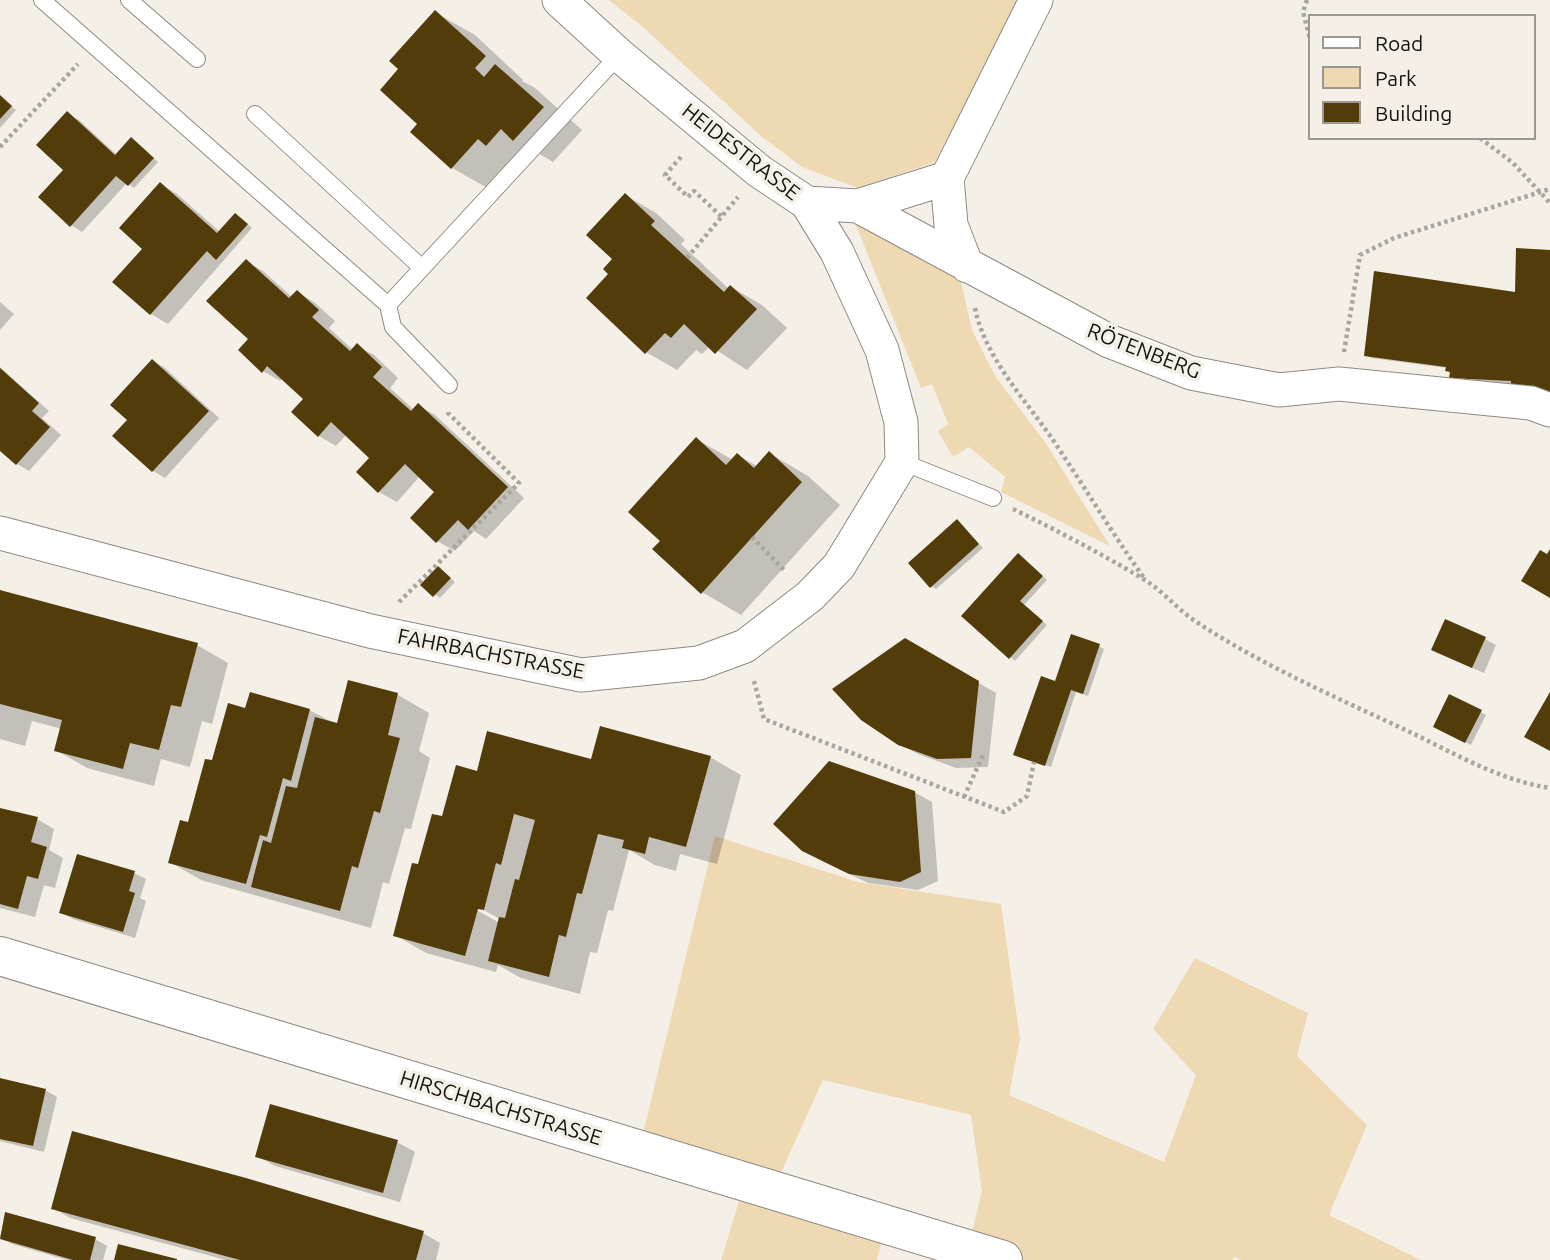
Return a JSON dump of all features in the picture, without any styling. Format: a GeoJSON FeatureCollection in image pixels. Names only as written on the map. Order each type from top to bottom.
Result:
{"type":"FeatureCollection","features":[{"type":"Feature","properties":{"kind":"street","name":"HEIDESTRASSE"},"geometry":{"type":"LineString","coordinates":[[559,0],[619,55],[759,171],[807,203],[837,252],[882,350],[901,422],[902,462]]}},
{"type":"Feature","properties":{"kind":"street"},"geometry":{"type":"LineString","coordinates":[[967,266],[951,225],[947,178],[1036,0]]}},
{"type":"Feature","properties":{"kind":"street"},"geometry":{"type":"LineString","coordinates":[[858,206],[947,178]]}},
{"type":"Feature","properties":{"kind":"street","name":"RÖTENBERG"},"geometry":{"type":"LineString","coordinates":[[807,203],[858,206],[1110,341],[1191,373],[1279,390],[1339,384],[1531,402],[1550,410]]}},
{"type":"Feature","properties":{"kind":"street","name":"FAHRBACHSTRASSE"},"geometry":{"type":"LineString","coordinates":[[0,533],[370,631],[581,675],[699,663],[745,646],[810,596],[839,566],[902,462]]}},
{"type":"Feature","properties":{"kind":"street","name":"HIRSCHBACHSTRASSE"},"geometry":{"type":"LineString","coordinates":[[0,956],[1003,1260]]}},
{"type":"Feature","properties":{"kind":"lane"},"geometry":{"type":"LineString","coordinates":[[42,0],[388,305],[393,327],[449,385]]}},
{"type":"Feature","properties":{"kind":"lane"},"geometry":{"type":"LineString","coordinates":[[129,0],[197,60]]}},
{"type":"Feature","properties":{"kind":"lane"},"geometry":{"type":"LineString","coordinates":[[388,305],[619,55]]}},
{"type":"Feature","properties":{"kind":"lane"},"geometry":{"type":"LineString","coordinates":[[255,114],[422,268]]}},
{"type":"Feature","properties":{"kind":"lane"},"geometry":{"type":"LineString","coordinates":[[902,462],[993,498]]}},
{"type":"Feature","properties":{"kind":"path"},"geometry":{"type":"LineString","coordinates":[[1307,0],[1303,12],[1308,32]]}},
{"type":"Feature","properties":{"kind":"path"},"geometry":{"type":"LineString","coordinates":[[0,148],[95,47]]}},
{"type":"Feature","properties":{"kind":"path"},"geometry":{"type":"LineString","coordinates":[[1483,140],[1513,163],[1550,203]]}},
{"type":"Feature","properties":{"kind":"path"},"geometry":{"type":"LineString","coordinates":[[681,158],[664,175],[688,197],[694,191],[722,217]]}},
{"type":"Feature","properties":{"kind":"path"},"geometry":{"type":"LineString","coordinates":[[687,258],[759,171]]}},
{"type":"Feature","properties":{"kind":"path"},"geometry":{"type":"LineString","coordinates":[[1339,384],[1360,255],[1394,238],[1550,189]]}},
{"type":"Feature","properties":{"kind":"path"},"geometry":{"type":"LineString","coordinates":[[967,266],[978,320],[997,361],[1146,581]]}},
{"type":"Feature","properties":{"kind":"path"},"geometry":{"type":"LineString","coordinates":[[370,631],[519,483],[448,413],[449,385]]}},
{"type":"Feature","properties":{"kind":"path"},"geometry":{"type":"LineString","coordinates":[[993,498],[1079,542],[1146,581],[1197,622],[1296,676],[1494,772],[1550,788]]}},
{"type":"Feature","properties":{"kind":"path"},"geometry":{"type":"LineString","coordinates":[[752,537],[810,596]]}},
{"type":"Feature","properties":{"kind":"path"},"geometry":{"type":"LineString","coordinates":[[745,646],[764,719],[1004,812],[1027,796],[1034,762]]}},
{"type":"Feature","properties":{"kind":"path"},"geometry":{"type":"LineString","coordinates":[[964,797],[983,755]]}},
{"type":"Feature","properties":{"kind":"green space"},"geometry":{"type":"Polygon","coordinates":[[[609,0],[1022,0],[935,162],[858,188],[802,167],[761,136],[645,29],[609,0]]]}},
{"type":"Feature","properties":{"kind":"green space"},"geometry":{"type":"Polygon","coordinates":[[[854,220],[960,278],[972,330],[995,376],[1045,442],[1110,546],[1001,492],[1005,477],[969,447],[953,457],[938,431],[948,424],[932,384],[921,388],[854,220]]]}},
{"type":"Feature","properties":{"kind":"green space"},"geometry":{"type":"Polygon","coordinates":[[[715,836],[858,882],[1001,904],[1020,1039],[1009,1095],[1164,1162],[1196,1075],[1153,1029],[1195,958],[1308,1013],[1297,1056],[1367,1125],[1329,1215],[1421,1260],[1241,1260],[1235,1257],[1232,1260],[1003,1260],[968,1249],[982,1191],[971,1115],[823,1080],[773,1190],[886,1225],[877,1260],[721,1260],[745,1182],[639,1150],[715,836]]]}},
{"type":"Feature","properties":{"kind":"building"},"geometry":{"type":"Polygon","coordinates":[[[435,10],[486,56],[475,68],[484,77],[495,64],[544,107],[513,141],[501,129],[486,146],[478,139],[451,169],[410,132],[417,124],[380,90],[398,69],[389,61],[435,10]]]}},
{"type":"Feature","properties":{"kind":"building"},"geometry":{"type":"Polygon","coordinates":[[[0,95],[12,106],[0,119],[0,95]]]}},
{"type":"Feature","properties":{"kind":"building"},"geometry":{"type":"Polygon","coordinates":[[[67,111],[115,155],[131,137],[154,158],[128,186],[116,176],[70,227],[38,197],[63,170],[36,145],[67,111]]]}},
{"type":"Feature","properties":{"kind":"building"},"geometry":{"type":"Polygon","coordinates":[[[160,182],[217,233],[235,213],[248,224],[216,260],[207,251],[150,315],[112,282],[142,249],[119,228],[160,182]]]}},
{"type":"Feature","properties":{"kind":"building"},"geometry":{"type":"Polygon","coordinates":[[[625,193],[655,221],[651,225],[724,292],[730,285],[757,309],[715,354],[684,324],[671,338],[665,333],[645,354],[586,298],[608,274],[603,269],[612,259],[586,235],[625,193]]]}},
{"type":"Feature","properties":{"kind":"building"},"geometry":{"type":"Polygon","coordinates":[[[1516,248],[1550,250],[1550,393],[1511,391],[1511,381],[1449,378],[1450,372],[1445,371],[1446,367],[1364,356],[1374,271],[1515,292],[1516,248]]]}},
{"type":"Feature","properties":{"kind":"building"},"geometry":{"type":"Polygon","coordinates":[[[246,259],[289,298],[297,290],[319,310],[312,317],[350,351],[357,343],[382,367],[373,377],[411,411],[418,403],[508,487],[468,530],[458,520],[436,543],[410,518],[434,492],[405,464],[378,493],[356,472],[369,458],[331,422],[318,437],[291,412],[303,399],[267,366],[262,373],[238,350],[248,339],[206,301],[246,259]]]}},
{"type":"Feature","properties":{"kind":"building"},"geometry":{"type":"Polygon","coordinates":[[[152,359],[209,411],[152,472],[112,436],[127,420],[110,405],[152,359]]]}},
{"type":"Feature","properties":{"kind":"building"},"geometry":{"type":"Polygon","coordinates":[[[0,368],[39,403],[32,411],[50,427],[16,465],[0,451],[0,368]]]}},
{"type":"Feature","properties":{"kind":"building"},"geometry":{"type":"Polygon","coordinates":[[[696,437],[726,465],[737,453],[754,468],[769,451],[802,482],[701,594],[652,549],[660,541],[628,512],[696,437]]]}},
{"type":"Feature","properties":{"kind":"building"},"geometry":{"type":"Polygon","coordinates":[[[957,519],[979,544],[930,588],[908,563],[957,519]]]}},
{"type":"Feature","properties":{"kind":"building"},"geometry":{"type":"Polygon","coordinates":[[[1550,549],[1550,598],[1521,581],[1540,550],[1547,554],[1550,549]]]}},
{"type":"Feature","properties":{"kind":"building"},"geometry":{"type":"Polygon","coordinates":[[[1018,553],[1043,576],[1020,601],[1043,621],[1009,659],[961,616],[1018,553]]]}},
{"type":"Feature","properties":{"kind":"building"},"geometry":{"type":"Polygon","coordinates":[[[438,566],[451,578],[433,597],[420,585],[438,566]]]}},
{"type":"Feature","properties":{"kind":"building"},"geometry":{"type":"Polygon","coordinates":[[[0,590],[198,643],[181,707],[171,705],[159,750],[130,743],[123,769],[54,751],[62,720],[0,704],[0,590]]]}},
{"type":"Feature","properties":{"kind":"building"},"geometry":{"type":"Polygon","coordinates":[[[1445,619],[1486,637],[1472,668],[1431,650],[1445,619]]]}},
{"type":"Feature","properties":{"kind":"building"},"geometry":{"type":"Polygon","coordinates":[[[1071,634],[1100,644],[1083,694],[1071,690],[1045,766],[1013,755],[1041,676],[1055,681],[1071,634]]]}},
{"type":"Feature","properties":{"kind":"building"},"geometry":{"type":"Polygon","coordinates":[[[905,638],[979,681],[971,758],[937,759],[898,745],[861,720],[832,689],[905,638]]]}},
{"type":"Feature","properties":{"kind":"building"},"geometry":{"type":"Polygon","coordinates":[[[348,680],[398,693],[388,735],[400,738],[380,813],[374,811],[358,868],[352,866],[340,911],[251,887],[263,840],[271,843],[286,786],[297,788],[315,717],[337,723],[348,680]]]}},
{"type":"Feature","properties":{"kind":"building"},"geometry":{"type":"Polygon","coordinates":[[[250,692],[310,709],[291,781],[283,778],[267,837],[260,835],[246,884],[168,863],[180,820],[188,822],[205,759],[212,760],[228,703],[245,708],[250,692]]]}},
{"type":"Feature","properties":{"kind":"building"},"geometry":{"type":"Polygon","coordinates":[[[1550,692],[1550,751],[1524,737],[1550,692]]]}},
{"type":"Feature","properties":{"kind":"building"},"geometry":{"type":"Polygon","coordinates":[[[1449,694],[1482,710],[1465,743],[1433,727],[1449,694]]]}},
{"type":"Feature","properties":{"kind":"building"},"geometry":{"type":"Polygon","coordinates":[[[600,726],[711,756],[686,847],[649,837],[645,854],[622,848],[624,840],[598,834],[582,894],[577,893],[566,937],[559,935],[549,977],[488,961],[499,917],[505,918],[515,879],[519,880],[535,820],[514,814],[501,865],[496,863],[484,910],[478,909],[465,956],[393,936],[412,863],[418,864],[432,814],[442,816],[456,765],[477,771],[487,731],[591,759],[600,726]]]}},
{"type":"Feature","properties":{"kind":"building"},"geometry":{"type":"Polygon","coordinates":[[[829,761],[915,791],[921,872],[900,882],[849,874],[802,851],[773,824],[829,761]]]}},
{"type":"Feature","properties":{"kind":"building"},"geometry":{"type":"Polygon","coordinates":[[[0,808],[38,817],[31,842],[47,847],[38,879],[27,876],[18,909],[0,904],[0,808]]]}},
{"type":"Feature","properties":{"kind":"building"},"geometry":{"type":"Polygon","coordinates":[[[77,854],[135,871],[129,891],[135,893],[123,932],[59,913],[77,854]]]}},
{"type":"Feature","properties":{"kind":"building"},"geometry":{"type":"Polygon","coordinates":[[[0,1078],[46,1089],[33,1146],[0,1139],[0,1078]]]}},
{"type":"Feature","properties":{"kind":"building"},"geometry":{"type":"Polygon","coordinates":[[[270,1104],[398,1140],[383,1193],[255,1157],[270,1104]]]}},
{"type":"Feature","properties":{"kind":"building"},"geometry":{"type":"Polygon","coordinates":[[[72,1131],[246,1178],[424,1231],[416,1260],[240,1260],[51,1209],[72,1131]]]}},
{"type":"Feature","properties":{"kind":"building"},"geometry":{"type":"Polygon","coordinates":[[[5,1212],[96,1237],[90,1260],[73,1260],[0,1239],[5,1212]]]}},
{"type":"Feature","properties":{"kind":"building"},"geometry":{"type":"Polygon","coordinates":[[[118,1244],[177,1259],[177,1260],[114,1260],[118,1244]]]}}]}
